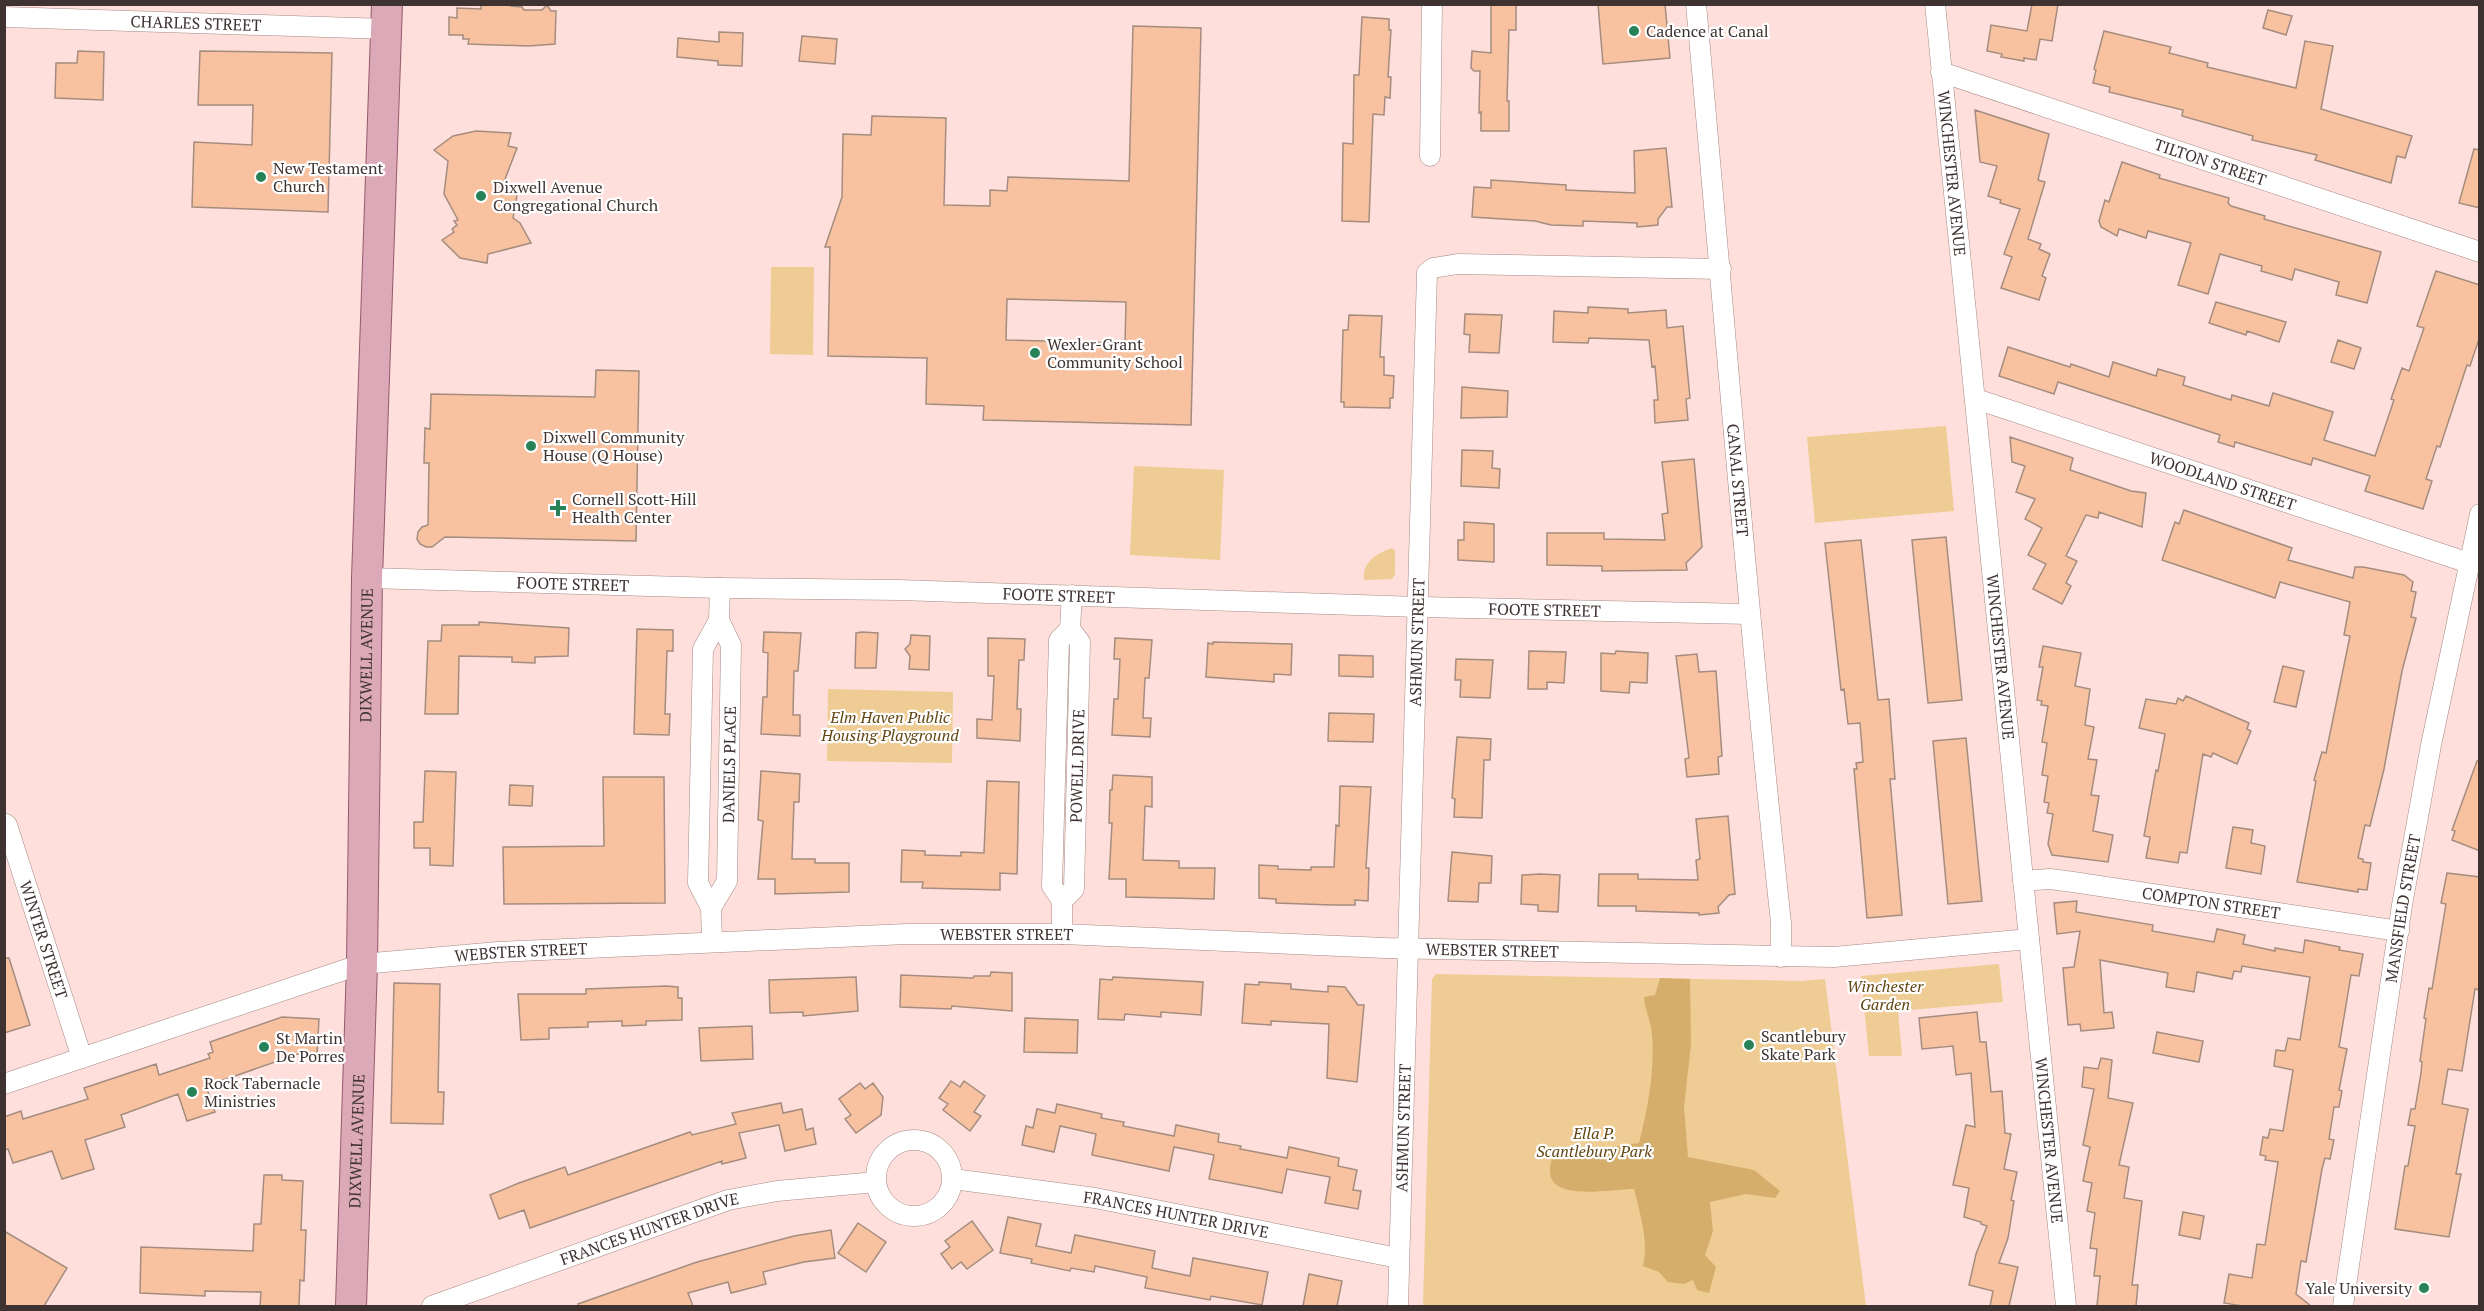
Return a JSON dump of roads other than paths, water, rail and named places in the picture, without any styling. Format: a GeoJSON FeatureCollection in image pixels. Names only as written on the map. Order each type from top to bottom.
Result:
{"type":"FeatureCollection","features":[{"type":"Feature","properties":{"kind":"main road","name":"DIXWELL AVENUE"},"geometry":{"type":"LineString","coordinates":[[351,1306],[362,964],[367,578],[387,17]]}},
{"type":"Feature","properties":{"kind":"street"},"geometry":{"type":"LineString","coordinates":[[1430,156],[1432,4]]}},
{"type":"Feature","properties":{"kind":"street","name":"CANAL STREET"},"geometry":{"type":"LineString","coordinates":[[1696,4],[1721,269],[1749,614],[1781,923],[1781,957]]}},
{"type":"Feature","properties":{"kind":"street","name":"WINCHESTER AVENUE"},"geometry":{"type":"LineString","coordinates":[[1935,4],[2066,1306]]}},
{"type":"Feature","properties":{"kind":"street","name":"CHARLES STREET"},"geometry":{"type":"LineString","coordinates":[[4,17],[387,17]]}},
{"type":"Feature","properties":{"kind":"street","name":"TILTON STREET"},"geometry":{"type":"LineString","coordinates":[[1941,72],[2480,252]]}},
{"type":"Feature","properties":{"kind":"street","name":"ASHMUN STREET"},"geometry":{"type":"LineString","coordinates":[[1398,1306],[1410,948],[1427,273],[1433,268],[1458,264],[1721,269]]}},
{"type":"Feature","properties":{"kind":"street","name":"WOODLAND STREET"},"geometry":{"type":"LineString","coordinates":[[1976,399],[2469,563]]}},
{"type":"Feature","properties":{"kind":"street","name":"MANSFIELD STREET"},"geometry":{"type":"LineString","coordinates":[[2343,1306],[2399,931],[2429,756],[2480,514]]}},
{"type":"Feature","properties":{"kind":"street","name":"FOOTE STREET"},"geometry":{"type":"LineString","coordinates":[[367,578],[720,588],[899,590],[1419,607],[1749,614]]}},
{"type":"Feature","properties":{"kind":"street","name":"DANIELS PLACE"},"geometry":{"type":"LineString","coordinates":[[712,942],[711,908],[698,883],[703,649],[719,620],[720,588]]}},
{"type":"Feature","properties":{"kind":"street","name":"POWELL DRIVE"},"geometry":{"type":"LineString","coordinates":[[1062,934],[1062,902],[1052,886],[1059,640],[1070,629],[1072,595]]}},
{"type":"Feature","properties":{"kind":"street","name":"DANIELS PLACE"},"geometry":{"type":"LineString","coordinates":[[711,908],[727,881],[731,645],[719,620]]}},
{"type":"Feature","properties":{"kind":"street","name":"WINTER STREET"},"geometry":{"type":"LineString","coordinates":[[4,823],[7,825],[82,1058]]}},
{"type":"Feature","properties":{"kind":"street","name":"COMPTON STREET"},"geometry":{"type":"LineString","coordinates":[[2023,881],[2050,879],[2073,882],[2399,931]]}},
{"type":"Feature","properties":{"kind":"street","name":"WEBSTER STREET"},"geometry":{"type":"LineString","coordinates":[[4,1084],[362,964],[498,952],[907,934],[1062,934],[1410,948],[1834,957],[2029,939]]}},
{"type":"Feature","properties":{"kind":"street"},"geometry":{"type":"LineString","coordinates":[[911,1139],[924,1140],[936,1146],[946,1155],[953,1179],[950,1192],[943,1203],[933,1211],[920,1215],[906,1215],[888,1205],[880,1194],[876,1182],[877,1168],[883,1156],[892,1146],[911,1139]]}},
{"type":"Feature","properties":{"kind":"street","name":"FRANCES HUNTER DRIVE"},"geometry":{"type":"LineString","coordinates":[[953,1179],[1095,1198],[1398,1258]]}},
{"type":"Feature","properties":{"kind":"street","name":"FRANCES HUNTER DRIVE"},"geometry":{"type":"LineString","coordinates":[[432,1306],[728,1200],[777,1191],[876,1182]]}},
{"type":"Feature","properties":{"kind":"place","name":"Cadence at Canal"},"geometry":{"type":"Point","coordinates":[1634,31]}},
{"type":"Feature","properties":{"kind":"place","name":"New Testament Church"},"geometry":{"type":"Point","coordinates":[261,177]}},
{"type":"Feature","properties":{"kind":"place","name":"Dixwell Avenue Congregational Church"},"geometry":{"type":"Point","coordinates":[481,196]}},
{"type":"Feature","properties":{"kind":"place","name":"Wexler-Grant Community School"},"geometry":{"type":"Point","coordinates":[1035,353]}},
{"type":"Feature","properties":{"kind":"place","name":"Dixwell Community House (Q House)"},"geometry":{"type":"Point","coordinates":[531,446]}},
{"type":"Feature","properties":{"kind":"place","name":"Cornell Scott-Hill Health Center"},"geometry":{"type":"Point","coordinates":[558,508]}},
{"type":"Feature","properties":{"kind":"place","name":"Scantlebury Skate Park"},"geometry":{"type":"Point","coordinates":[1749,1045]}},
{"type":"Feature","properties":{"kind":"place","name":"St Martin De Porres"},"geometry":{"type":"Point","coordinates":[264,1047]}},
{"type":"Feature","properties":{"kind":"place","name":"Rock Tabernacle Ministries"},"geometry":{"type":"Point","coordinates":[192,1092]}},
{"type":"Feature","properties":{"kind":"place","name":"Yale University"},"geometry":{"type":"Point","coordinates":[2424,1288]}},
{"type":"Feature","properties":{"kind":"park label","name":"Elm Haven Public Housing Playground"},"geometry":{"type":"Point","coordinates":[890,726]}},
{"type":"Feature","properties":{"kind":"park label","name":"Winchester Garden"},"geometry":{"type":"Point","coordinates":[1885,995]}},
{"type":"Feature","properties":{"kind":"park label","name":"Ella P. Scantlebury Park"},"geometry":{"type":"Point","coordinates":[1594,1142]}}]}
